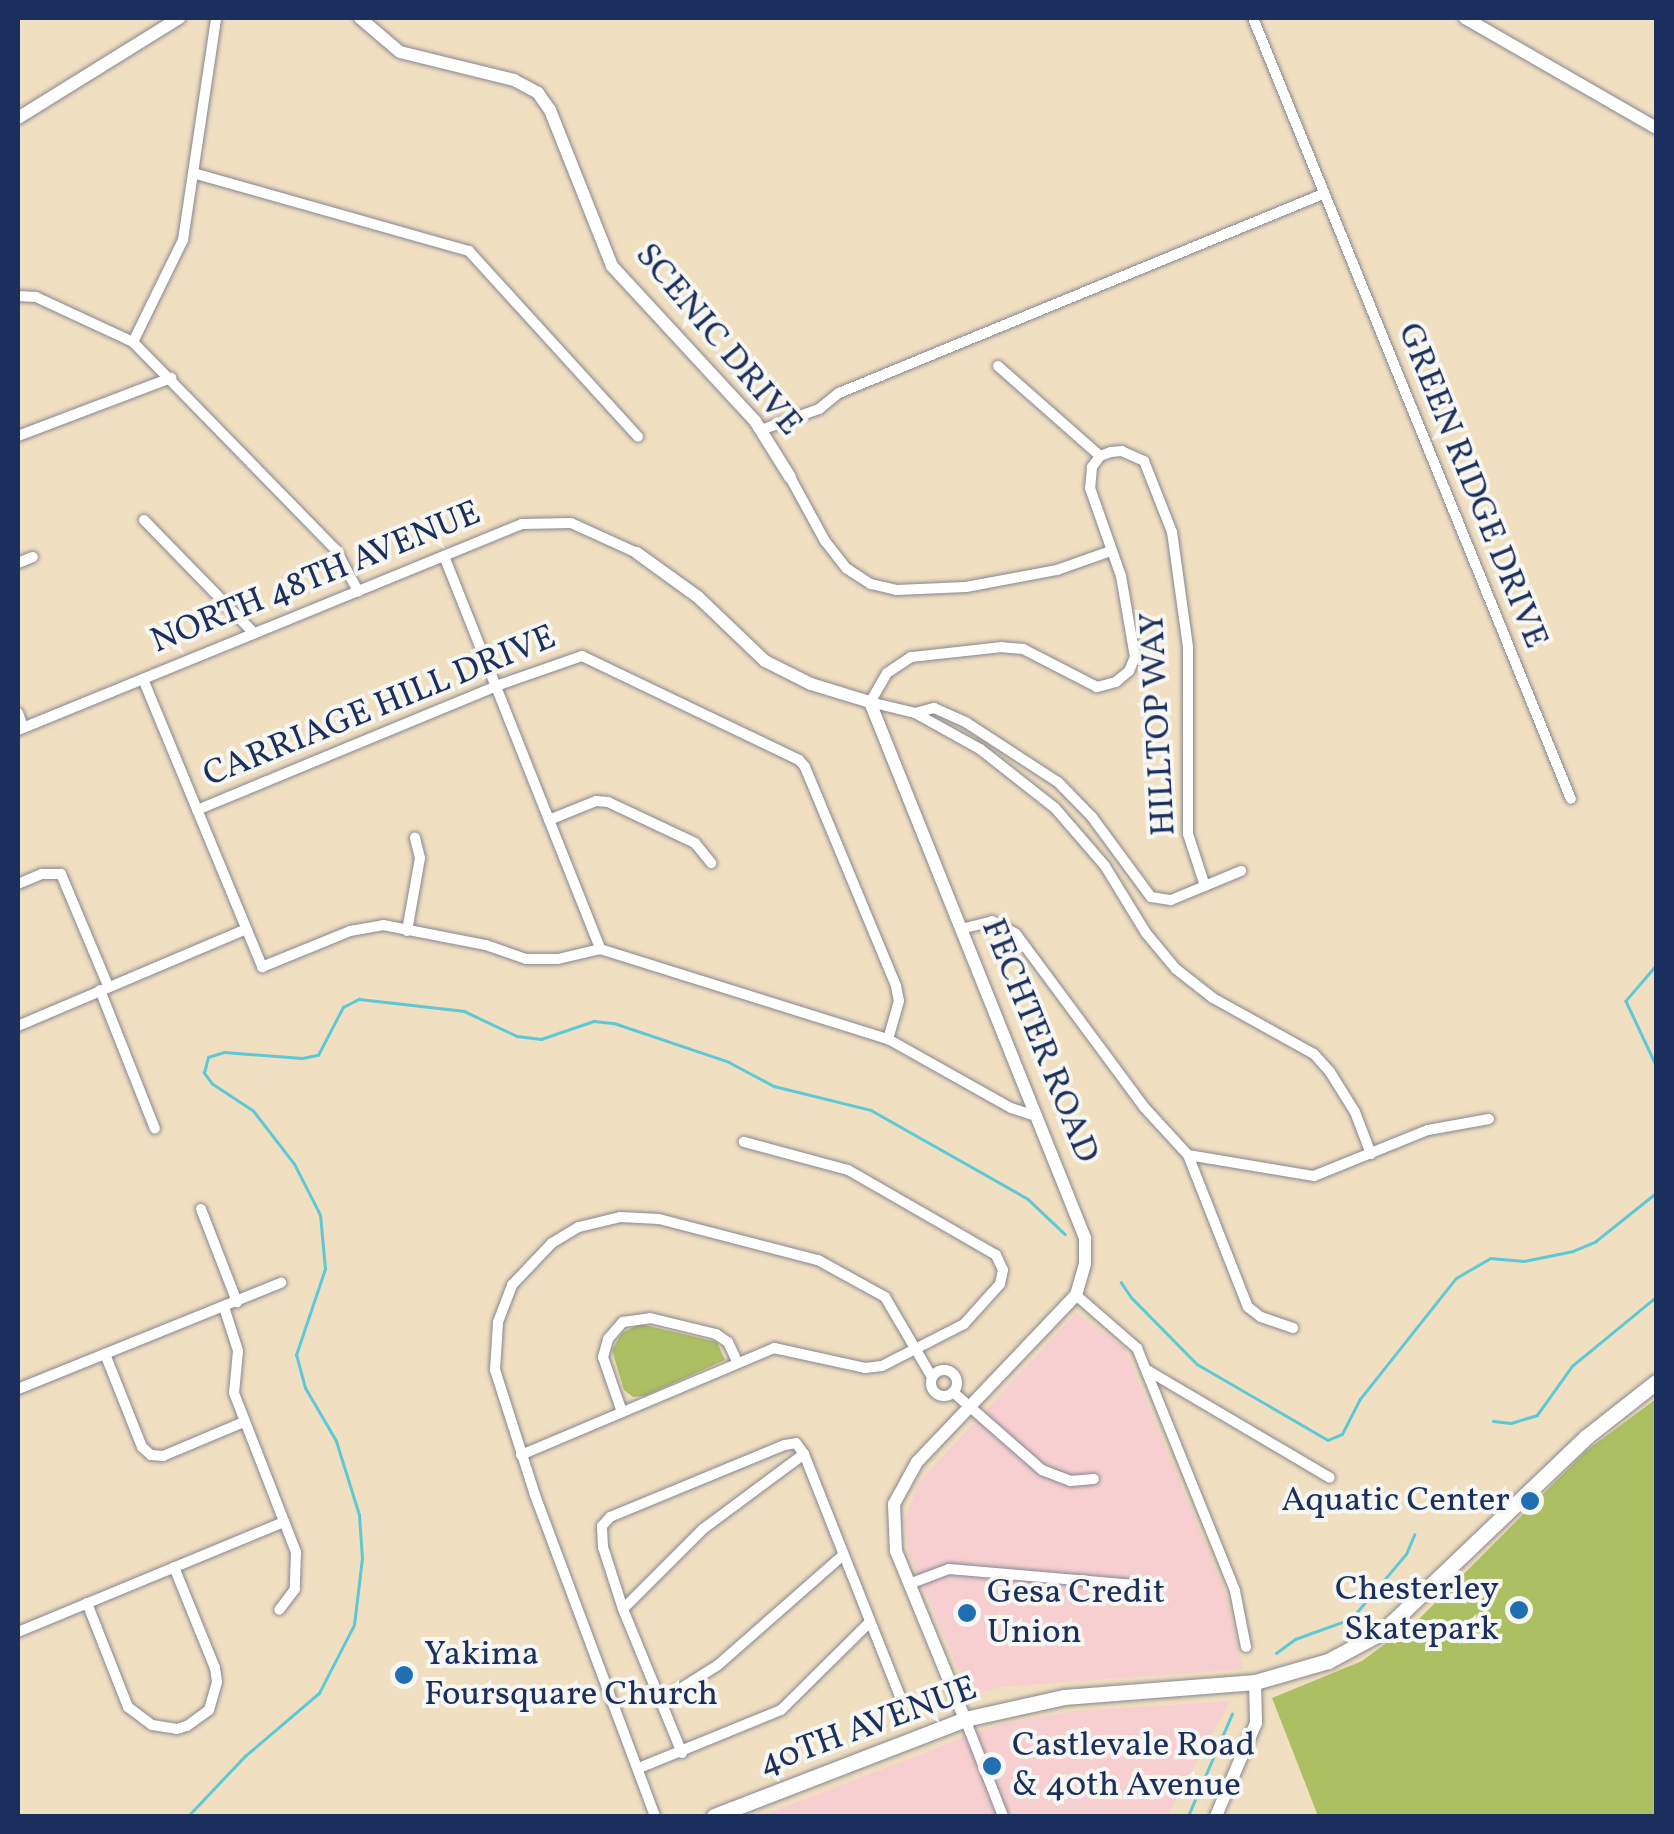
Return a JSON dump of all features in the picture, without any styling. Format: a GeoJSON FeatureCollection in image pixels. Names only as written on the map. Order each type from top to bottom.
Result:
{"type":"FeatureCollection","features":[{"type":"Feature","properties":{"kind":"main road","name":"40TH AVENUE"},"geometry":{"type":"LineString","coordinates":[[714,1816],[965,1718],[1064,1697],[1255,1682],[1328,1661],[1382,1632],[1586,1437],[1656,1382]]}},
{"type":"Feature","properties":{"kind":"street"},"geometry":{"type":"LineString","coordinates":[[18,118],[179,18]]}},
{"type":"Feature","properties":{"kind":"street"},"geometry":{"type":"LineString","coordinates":[[133,342],[180,249],[216,18]]}},
{"type":"Feature","properties":{"kind":"street","name":"SCENIC DRIVE"},"geometry":{"type":"LineString","coordinates":[[360,18],[400,52],[514,80],[538,93],[550,110],[612,266],[761,430],[790,477]]}},
{"type":"Feature","properties":{"kind":"street","name":"GREEN RIDGE DRIVE"},"geometry":{"type":"LineString","coordinates":[[1253,18],[1572,800]]}},
{"type":"Feature","properties":{"kind":"street"},"geometry":{"type":"LineString","coordinates":[[1465,18],[1656,128]]}},
{"type":"Feature","properties":{"kind":"street"},"geometry":{"type":"LineString","coordinates":[[193,173],[470,251],[638,437]]}},
{"type":"Feature","properties":{"kind":"street"},"geometry":{"type":"LineString","coordinates":[[761,430],[1322,194]]}},
{"type":"Feature","properties":{"kind":"street"},"geometry":{"type":"LineString","coordinates":[[18,296],[36,298],[133,342],[336,550],[358,591]]}},
{"type":"Feature","properties":{"kind":"street"},"geometry":{"type":"LineString","coordinates":[[870,702],[887,672],[911,657],[1002,647],[1045,657],[1090,686],[1116,682],[1129,671],[1135,657],[1112,551],[1090,488],[1089,476],[1100,456],[998,366]]}},
{"type":"Feature","properties":{"kind":"street"},"geometry":{"type":"LineString","coordinates":[[18,436],[171,378]]}},
{"type":"Feature","properties":{"kind":"street","name":"HILLTOP WAY"},"geometry":{"type":"LineString","coordinates":[[915,713],[934,708],[967,723],[1058,782],[1092,818],[1151,897],[1170,900],[1205,886],[1188,834],[1188,647],[1172,532],[1144,461],[1122,450],[1100,456]]}},
{"type":"Feature","properties":{"kind":"street"},"geometry":{"type":"LineString","coordinates":[[790,477],[825,542],[846,568],[871,584],[897,590],[998,581],[1056,570],[1112,551]]}},
{"type":"Feature","properties":{"kind":"street"},"geometry":{"type":"LineString","coordinates":[[144,520],[254,633]]}},
{"type":"Feature","properties":{"kind":"street","name":"NORTH 48TH AVENUE"},"geometry":{"type":"LineString","coordinates":[[20,729],[522,524],[558,521],[596,532],[637,553]]}},
{"type":"Feature","properties":{"kind":"street"},"geometry":{"type":"LineString","coordinates":[[637,553],[698,598],[765,661],[812,684],[915,713],[980,749],[1055,808],[1105,866],[1160,952],[1195,985],[1314,1054],[1347,1099],[1371,1154]]}},
{"type":"Feature","properties":{"kind":"street"},"geometry":{"type":"LineString","coordinates":[[444,556],[600,948]]}},
{"type":"Feature","properties":{"kind":"street"},"geometry":{"type":"LineString","coordinates":[[18,563],[33,557]]}},
{"type":"Feature","properties":{"kind":"street","name":"CARRIAGE HILL DRIVE"},"geometry":{"type":"LineString","coordinates":[[197,810],[496,686],[582,656],[799,760],[810,774],[896,986],[899,1001],[888,1039]]}},
{"type":"Feature","properties":{"kind":"street"},"geometry":{"type":"LineString","coordinates":[[143,678],[262,966],[364,927],[383,925],[540,960],[600,948],[888,1039],[921,1053],[1011,1108],[1036,1116]]}},
{"type":"Feature","properties":{"kind":"street","name":"FECHTER ROAD"},"geometry":{"type":"LineString","coordinates":[[870,702],[1084,1238],[1085,1264],[1076,1295]]}},
{"type":"Feature","properties":{"kind":"street"},"geometry":{"type":"LineString","coordinates":[[18,713],[20,729]]}},
{"type":"Feature","properties":{"kind":"street"},"geometry":{"type":"LineString","coordinates":[[549,820],[586,804],[608,802],[695,842],[710,863]]}},
{"type":"Feature","properties":{"kind":"street"},"geometry":{"type":"LineString","coordinates":[[407,931],[420,858],[414,838]]}},
{"type":"Feature","properties":{"kind":"street"},"geometry":{"type":"LineString","coordinates":[[1205,886],[1241,872]]}},
{"type":"Feature","properties":{"kind":"street"},"geometry":{"type":"LineString","coordinates":[[18,884],[42,874],[60,874],[156,1130]]}},
{"type":"Feature","properties":{"kind":"street"},"geometry":{"type":"LineString","coordinates":[[962,929],[992,921],[1016,934],[1144,1107],[1188,1155],[1248,1307],[1260,1317],[1293,1328]]}},
{"type":"Feature","properties":{"kind":"street"},"geometry":{"type":"LineString","coordinates":[[18,1026],[246,929]]}},
{"type":"Feature","properties":{"kind":"street"},"geometry":{"type":"LineString","coordinates":[[1188,1155],[1301,1176],[1371,1154],[1428,1130],[1488,1119]]}},
{"type":"Feature","properties":{"kind":"street"},"geometry":{"type":"LineString","coordinates":[[521,1455],[774,1348],[874,1368],[964,1324],[1002,1278],[996,1255],[848,1170],[744,1142]]}},
{"type":"Feature","properties":{"kind":"street"},"geometry":{"type":"LineString","coordinates":[[200,1209],[237,1302]]}},
{"type":"Feature","properties":{"kind":"street"},"geometry":{"type":"LineString","coordinates":[[655,1816],[535,1495],[495,1370],[494,1347],[504,1302],[522,1271],[552,1243],[598,1222],[659,1219],[818,1260],[885,1297],[932,1376],[934,1392],[942,1396],[953,1392]]}},
{"type":"Feature","properties":{"kind":"street"},"geometry":{"type":"LineString","coordinates":[[18,1389],[281,1283]]}},
{"type":"Feature","properties":{"kind":"street"},"geometry":{"type":"LineString","coordinates":[[1003,1816],[896,1552],[894,1504],[918,1462],[1076,1295],[1131,1340],[1146,1370],[1236,1591],[1246,1648]]}},
{"type":"Feature","properties":{"kind":"street"},"geometry":{"type":"LineString","coordinates":[[224,1306],[235,1331],[234,1393],[284,1522],[298,1574],[295,1589],[278,1610]]}},
{"type":"Feature","properties":{"kind":"street"},"geometry":{"type":"LineString","coordinates":[[622,1412],[603,1357],[608,1339],[623,1322],[650,1318],[716,1334],[728,1342],[738,1364]]}},
{"type":"Feature","properties":{"kind":"street"},"geometry":{"type":"LineString","coordinates":[[105,1354],[142,1447],[151,1455],[163,1456],[244,1422]]}},
{"type":"Feature","properties":{"kind":"street"},"geometry":{"type":"LineString","coordinates":[[932,1376],[943,1370],[951,1372],[956,1380],[953,1392]]}},
{"type":"Feature","properties":{"kind":"street"},"geometry":{"type":"LineString","coordinates":[[1146,1370],[1330,1478]]}},
{"type":"Feature","properties":{"kind":"street"},"geometry":{"type":"LineString","coordinates":[[953,1392],[1042,1470],[1070,1480],[1094,1478]]}},
{"type":"Feature","properties":{"kind":"street"},"geometry":{"type":"LineString","coordinates":[[682,1752],[624,1609],[604,1547],[602,1526],[610,1517],[785,1445],[796,1443],[804,1454],[900,1697]]}},
{"type":"Feature","properties":{"kind":"street"},"geometry":{"type":"LineString","coordinates":[[624,1609],[703,1529],[804,1454]]}},
{"type":"Feature","properties":{"kind":"street"},"geometry":{"type":"LineString","coordinates":[[18,1632],[284,1522]]}},
{"type":"Feature","properties":{"kind":"street"},"geometry":{"type":"LineString","coordinates":[[661,1702],[718,1665],[842,1555]]}},
{"type":"Feature","properties":{"kind":"street"},"geometry":{"type":"LineString","coordinates":[[87,1604],[128,1706],[152,1724],[176,1729],[187,1726],[209,1710],[215,1668],[174,1567]]}},
{"type":"Feature","properties":{"kind":"street"},"geometry":{"type":"LineString","coordinates":[[909,1584],[949,1568],[1149,1586]]}},
{"type":"Feature","properties":{"kind":"street"},"geometry":{"type":"LineString","coordinates":[[640,1768],[781,1710],[870,1622]]}},
{"type":"Feature","properties":{"kind":"street"},"geometry":{"type":"LineString","coordinates":[[1216,1816],[1256,1723],[1255,1682]]}},
{"type":"Feature","properties":{"kind":"shaded area"},"geometry":{"type":"Polygon","coordinates":[[[1076,1313],[1124,1347],[1226,1594],[1243,1669],[1002,1687],[969,1695],[909,1553],[904,1522],[919,1482],[1076,1313]]]}},
{"type":"Feature","properties":{"kind":"shaded area"},"geometry":{"type":"Polygon","coordinates":[[[1230,1701],[1167,1816],[761,1816],[996,1725],[1075,1711],[1230,1701]]]}},
{"type":"Feature","properties":{"kind":"green space"},"geometry":{"type":"Polygon","coordinates":[[[640,1324],[717,1342],[725,1360],[645,1396],[633,1397],[624,1390],[612,1350],[622,1333],[640,1324]]]}},
{"type":"Feature","properties":{"kind":"green space"},"geometry":{"type":"Polygon","coordinates":[[[1656,1399],[1656,1816],[1318,1816],[1272,1698],[1362,1661],[1420,1618],[1586,1451],[1656,1399]]]}},
{"type":"Feature","properties":{"kind":"waterway"},"geometry":{"type":"LineString","coordinates":[[1656,966],[1626,1001],[1656,1065]]}},
{"type":"Feature","properties":{"kind":"waterway"},"geometry":{"type":"LineString","coordinates":[[188,1816],[245,1756],[319,1693],[354,1625],[362,1558],[359,1515],[336,1441],[305,1388],[296,1355],[325,1269],[320,1215],[294,1164],[253,1111],[212,1084],[204,1073],[208,1057],[224,1052],[302,1058],[318,1055],[343,1007],[359,999],[464,1011],[517,1036],[541,1039],[594,1021],[614,1023],[729,1062],[774,1086],[871,1110],[1028,1199],[1065,1234]]}},
{"type":"Feature","properties":{"kind":"waterway"},"geometry":{"type":"LineString","coordinates":[[1121,1282],[1197,1364],[1328,1440],[1342,1434],[1360,1399],[1456,1278],[1490,1258],[1524,1261],[1573,1251],[1596,1241],[1656,1193]]}},
{"type":"Feature","properties":{"kind":"waterway"},"geometry":{"type":"LineString","coordinates":[[1493,1421],[1511,1423],[1537,1415],[1572,1366],[1656,1297]]}},
{"type":"Feature","properties":{"kind":"waterway"},"geometry":{"type":"LineString","coordinates":[[1276,1653],[1295,1639],[1351,1619],[1406,1554],[1414,1535]]}},
{"type":"Feature","properties":{"kind":"waterway"},"geometry":{"type":"LineString","coordinates":[[1188,1816],[1232,1714]]}},
{"type":"Feature","properties":{"kind":"place","name":"Aquatic Center"},"geometry":{"type":"Point","coordinates":[1530,1501]}},
{"type":"Feature","properties":{"kind":"place","name":"Chesterley Skatepark"},"geometry":{"type":"Point","coordinates":[1519,1610]}},
{"type":"Feature","properties":{"kind":"place","name":"Gesa Credit Union"},"geometry":{"type":"Point","coordinates":[967,1613]}},
{"type":"Feature","properties":{"kind":"place","name":"Yakima Foursquare Church"},"geometry":{"type":"Point","coordinates":[404,1675]}},
{"type":"Feature","properties":{"kind":"place","name":"Castlevale Road & 40th Avenue"},"geometry":{"type":"Point","coordinates":[992,1766]}}]}
